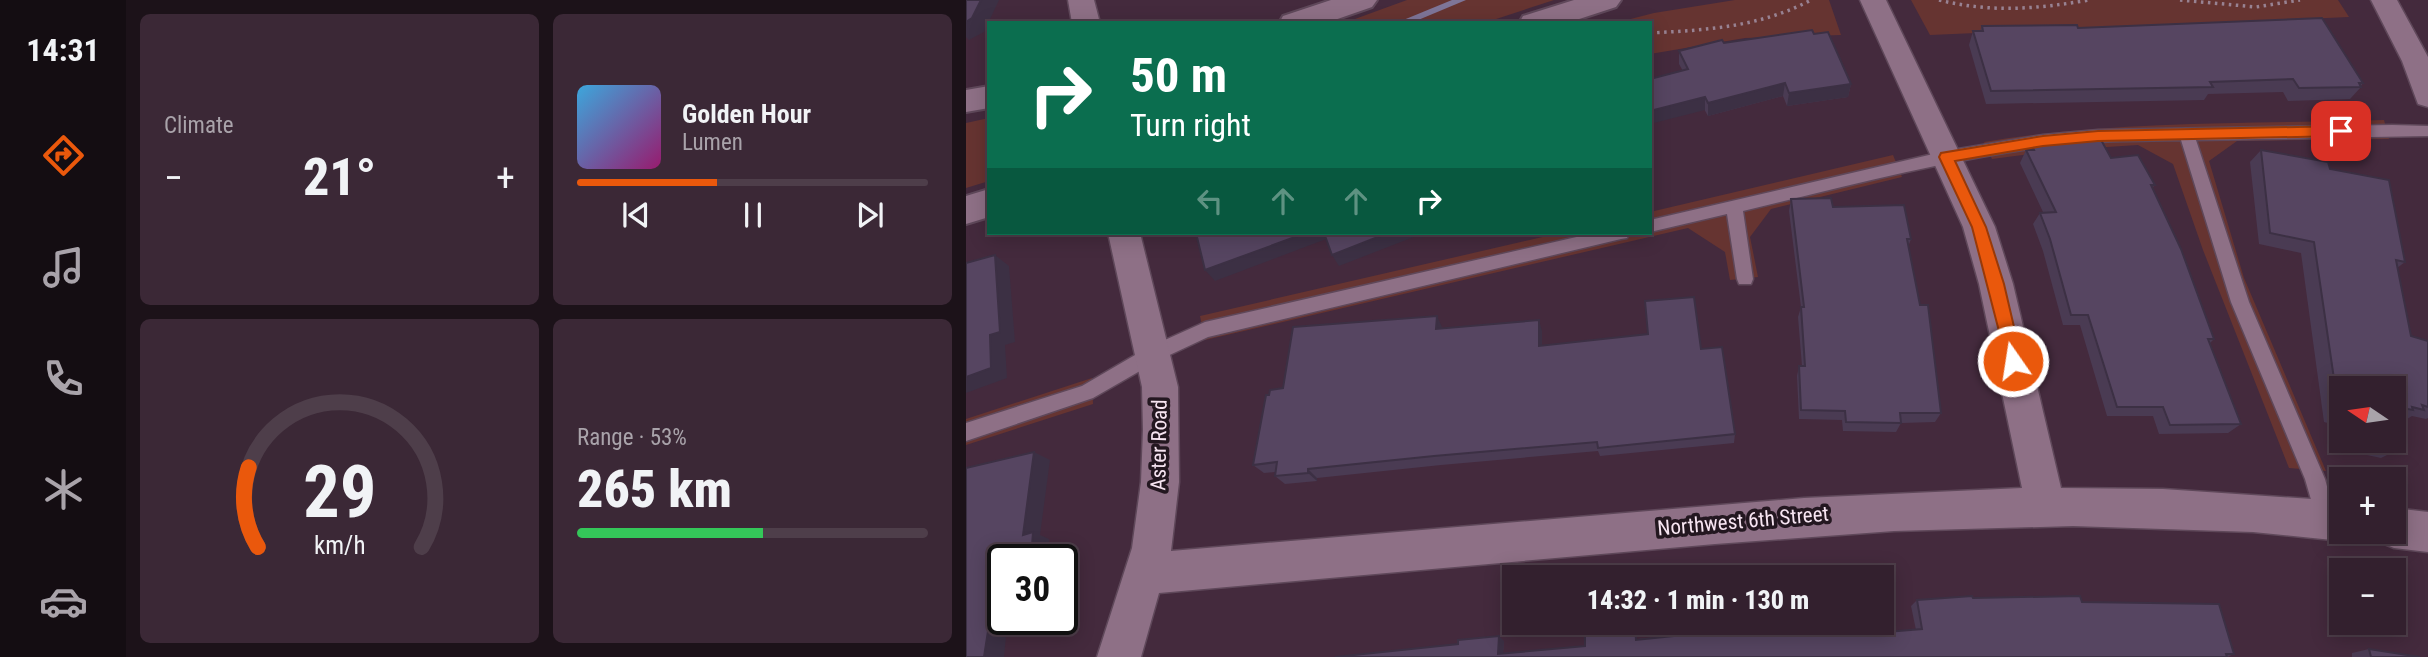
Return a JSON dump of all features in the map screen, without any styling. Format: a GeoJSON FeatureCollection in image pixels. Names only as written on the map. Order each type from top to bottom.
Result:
{"type":"FeatureCollection","features":[{"type":"Feature","properties":{"kind":"street"},"geometry":{"type":"LineString","coordinates":[[1082,0],[1086,21]]}},
{"type":"Feature","properties":{"kind":"street"},"geometry":{"type":"LineString","coordinates":[[1300,21],[1362,0]]}},
{"type":"Feature","properties":{"kind":"street"},"geometry":{"type":"LineString","coordinates":[[1540,21],[1606,0]]}},
{"type":"Feature","properties":{"kind":"street"},"geometry":{"type":"LineString","coordinates":[[1873,0],[1979,227],[1996,284],[2046,506]]}},
{"type":"Feature","properties":{"kind":"street"},"geometry":{"type":"LineString","coordinates":[[2384,0],[2393,13],[2426,84]]}},
{"type":"Feature","properties":{"kind":"street"},"geometry":{"type":"LineString","coordinates":[[966,101],[987,97]]}},
{"type":"Feature","properties":{"kind":"street"},"geometry":{"type":"LineString","coordinates":[[966,210],[987,204]]}},
{"type":"Feature","properties":{"kind":"street","name":"Aster Road"},"geometry":{"type":"LineString","coordinates":[[1119,657],[1145,574],[1160,482],[1162,430],[1160,387],[1124,235]]}},
{"type":"Feature","properties":{"kind":"street","name":"Northwest 6th Street"},"geometry":{"type":"LineString","coordinates":[[1145,574],[1841,513],[2046,506],[2168,509],[2329,520]]}},
{"type":"Feature","properties":{"kind":"street"},"geometry":{"type":"LineString","coordinates":[[2406,529],[2428,532]]}},
{"type":"Feature","properties":{"kind":"lane"},"geometry":{"type":"LineString","coordinates":[[1652,226],[1946,157],[2043,141],[2098,136],[2428,131]]}},
{"type":"Feature","properties":{"kind":"lane"},"geometry":{"type":"LineString","coordinates":[[2187,135],[2240,302],[2329,509]]}},
{"type":"Feature","properties":{"kind":"lane"},"geometry":{"type":"LineString","coordinates":[[1734,206],[1745,278]]}},
{"type":"Feature","properties":{"kind":"lane"},"geometry":{"type":"LineString","coordinates":[[966,432],[1087,392],[1153,354],[1205,330],[1612,235]]}},
{"type":"Feature","properties":{"kind":"path"},"geometry":{"type":"LineString","coordinates":[[1652,33],[1740,27],[1766,21],[1811,0]]}},
{"type":"Feature","properties":{"kind":"path"},"geometry":{"type":"LineString","coordinates":[[1939,0],[1989,11],[2015,11],[2090,0]]}},
{"type":"Feature","properties":{"kind":"path"},"geometry":{"type":"LineString","coordinates":[[2180,0],[2260,7],[2284,5],[2300,0]]}},
{"type":"Feature","properties":{"kind":"shaded area"},"geometry":{"type":"Polygon","coordinates":[[[1407,0],[1554,0],[1490,21],[1349,21],[1407,0]]]}},
{"type":"Feature","properties":{"kind":"shaded area"},"geometry":{"type":"Polygon","coordinates":[[[1735,0],[1829,0],[1841,35],[1745,38],[1652,54],[1652,21],[1623,21],[1654,13],[1735,0]]]}},
{"type":"Feature","properties":{"kind":"shaded area"},"geometry":{"type":"Polygon","coordinates":[[[1911,0],[2338,0],[2349,17],[1930,35],[1911,0]]]}},
{"type":"Feature","properties":{"kind":"shaded area"},"geometry":{"type":"Polygon","coordinates":[[[987,118],[987,182],[966,188],[966,123],[987,118]]]}},
{"type":"Feature","properties":{"kind":"shaded area"},"geometry":{"type":"Polygon","coordinates":[[[2384,120],[2389,139],[2237,141],[2209,161],[2244,278],[2326,471],[2289,468],[2203,250],[2173,164],[2138,145],[2060,150],[1992,159],[1984,142],[2133,126],[2384,120]]]}},
{"type":"Feature","properties":{"kind":"shaded area"},"geometry":{"type":"Polygon","coordinates":[[[1893,155],[1902,177],[1771,209],[1750,237],[1758,277],[1730,280],[1725,252],[1688,228],[1205,340],[1200,316],[1551,235],[1652,235],[1652,212],[1893,155]]]}},
{"type":"Feature","properties":{"kind":"shaded area"},"geometry":{"type":"Polygon","coordinates":[[[1092,378],[1093,404],[966,445],[966,419],[1092,378]]]}},
{"type":"Feature","properties":{"kind":"building"},"geometry":{"type":"Polygon","coordinates":[[[966,0],[981,0],[972,18],[966,22],[966,0]]]}},
{"type":"Feature","properties":{"kind":"building"},"geometry":{"type":"Polygon","coordinates":[[[2322,18],[2363,83],[2359,83],[2361,87],[2299,88],[2293,79],[2210,82],[2213,87],[1991,91],[1973,31],[1983,31],[1982,26],[2077,25],[2078,28],[2322,18]]]}},
{"type":"Feature","properties":{"kind":"building"},"geometry":{"type":"Polygon","coordinates":[[[1812,30],[1814,34],[1828,32],[1851,84],[1789,93],[1785,83],[1708,103],[1705,97],[1652,110],[1652,78],[1688,69],[1679,51],[1722,40],[1724,43],[1812,30]]]}},
{"type":"Feature","properties":{"kind":"building"},"geometry":{"type":"Polygon","coordinates":[[[2100,138],[2111,158],[2138,155],[2155,185],[2151,185],[2181,249],[2214,339],[2208,339],[2241,424],[2170,425],[2163,407],[2117,407],[2088,315],[2071,315],[2040,213],[2056,212],[2026,150],[2034,150],[2032,146],[2100,138]]]}},
{"type":"Feature","properties":{"kind":"building"},"geometry":{"type":"Polygon","coordinates":[[[2261,150],[2328,162],[2330,169],[2389,180],[2405,262],[2396,260],[2411,336],[2428,341],[2428,407],[2422,405],[2424,410],[2412,407],[2413,410],[2406,409],[2406,376],[2334,376],[2314,242],[2270,233],[2261,150]]]}},
{"type":"Feature","properties":{"kind":"building"},"geometry":{"type":"Polygon","coordinates":[[[1831,198],[1833,207],[1904,205],[1911,239],[1907,239],[1920,305],[1928,305],[1941,413],[1900,413],[1901,423],[1846,422],[1845,411],[1801,410],[1799,366],[1805,366],[1801,307],[1804,307],[1791,199],[1831,198]]]}},
{"type":"Feature","properties":{"kind":"building"},"geometry":{"type":"Polygon","coordinates":[[[1196,235],[1301,235],[1205,270],[1196,235]]]}},
{"type":"Feature","properties":{"kind":"building"},"geometry":{"type":"Polygon","coordinates":[[[1325,235],[1383,235],[1332,255],[1325,235]]]}},
{"type":"Feature","properties":{"kind":"building"},"geometry":{"type":"Polygon","coordinates":[[[995,255],[1000,332],[990,335],[991,368],[966,377],[966,263],[995,255]]]}},
{"type":"Feature","properties":{"kind":"building"},"geometry":{"type":"Polygon","coordinates":[[[1694,297],[1701,349],[1722,347],[1735,434],[1598,448],[1597,442],[1434,456],[1308,469],[1308,473],[1275,476],[1277,462],[1253,465],[1266,395],[1269,395],[1270,390],[1283,388],[1293,327],[1437,316],[1436,329],[1539,320],[1539,346],[1648,334],[1645,301],[1694,297]]]}},
{"type":"Feature","properties":{"kind":"building"},"geometry":{"type":"Polygon","coordinates":[[[1034,452],[1023,535],[1033,532],[1032,544],[987,544],[987,635],[984,657],[966,657],[966,468],[1034,452]]]}},
{"type":"Feature","properties":{"kind":"building"},"geometry":{"type":"Polygon","coordinates":[[[1972,596],[2080,596],[2082,602],[2219,604],[2234,654],[2226,654],[2227,657],[1335,657],[1458,644],[1458,640],[1499,636],[1498,654],[1585,646],[1585,635],[1636,635],[1636,640],[1683,635],[1894,635],[1894,631],[1922,629],[1917,600],[1972,596]]]}},
{"type":"Feature","properties":{"kind":"building"},"geometry":{"type":"Polygon","coordinates":[[[2369,649],[2420,657],[2371,657],[2369,649]]]}},
{"type":"Feature","properties":{"kind":"waterway"},"geometry":{"type":"LineString","coordinates":[[1406,21],[1461,0]]}},
{"type":"Feature","properties":{"kind":"route"},"geometry":{"type":"LineString","coordinates":[[2013,361],[1996,284],[1979,227],[1946,157],[2043,141],[2098,136],[2341,131]]}}]}
